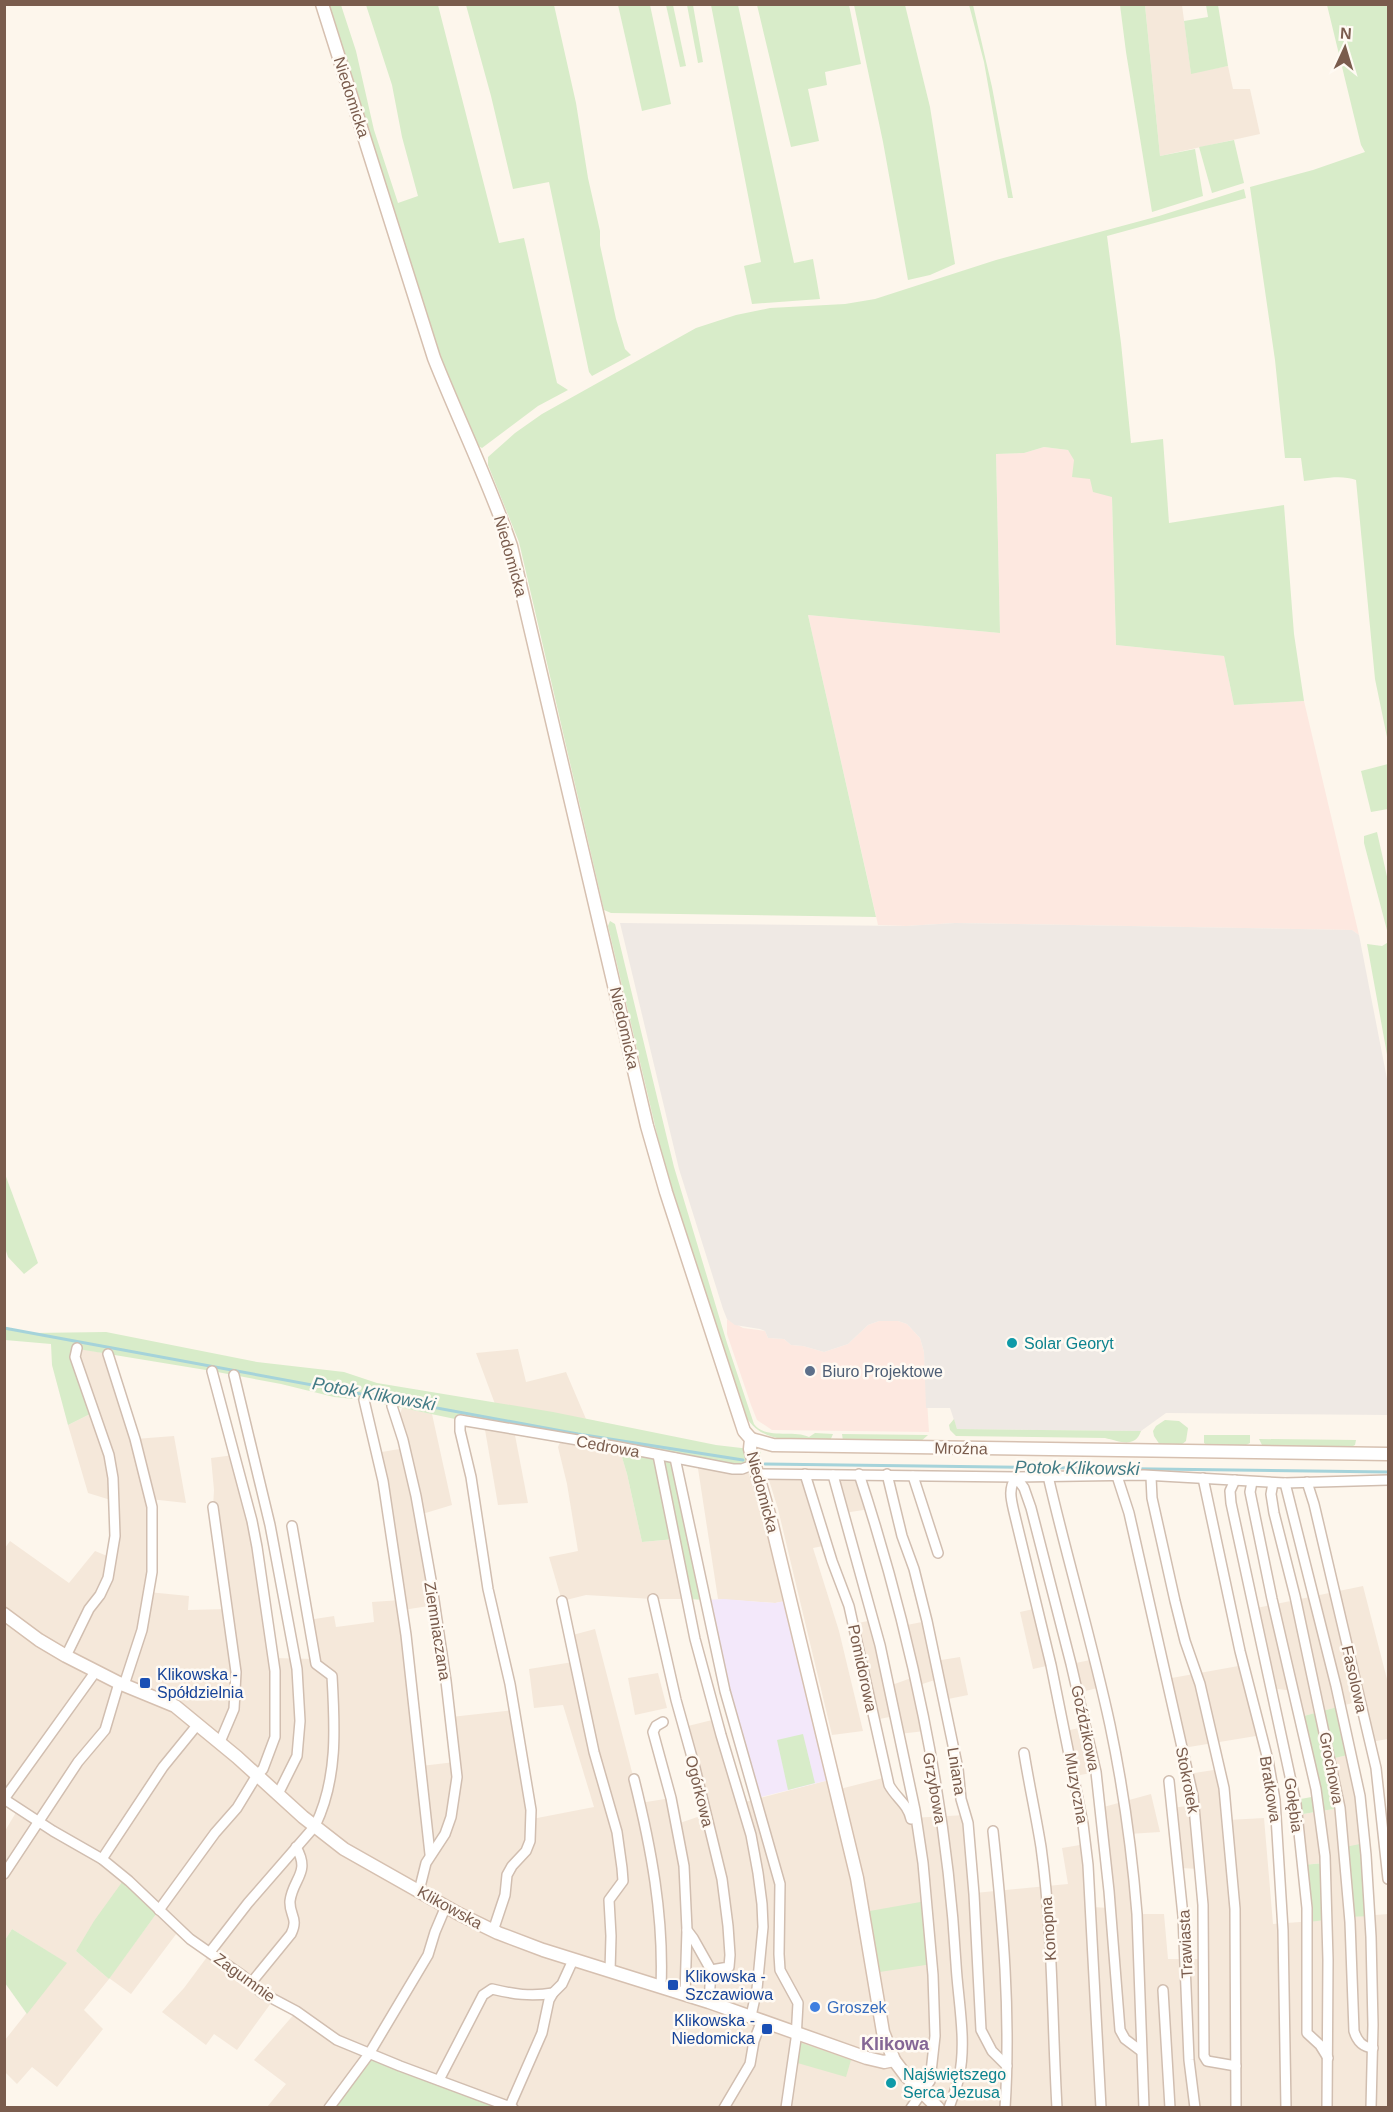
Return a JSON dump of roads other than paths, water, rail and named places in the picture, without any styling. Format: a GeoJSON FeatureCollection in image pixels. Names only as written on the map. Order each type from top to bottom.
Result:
{"type":"FeatureCollection","features":[{"type":"Feature","properties":{"kind":"main road","name":"Niedomicka"},"geometry":{"type":"LineString","coordinates":[[322,4],[435,358],[493,495],[511,546],[647,1126],[666,1192],[740,1419],[744,1431],[751,1439],[750,1447],[774,1530],[857,1878],[883,2032],[894,2060]]}},
{"type":"Feature","properties":{"kind":"main road","name":"Mroźna"},"geometry":{"type":"LineString","coordinates":[[751,1439],[773,1445],[1389,1454]]}},
{"type":"Feature","properties":{"kind":"main road","name":"Klikowska"},"geometry":{"type":"LineString","coordinates":[[4,1614],[39,1640],[66,1656],[121,1684],[175,1706],[344,1849],[493,1930],[573,1960],[685,1994],[867,2058],[884,2062],[894,2060]]}},
{"type":"Feature","properties":{"kind":"main road"},"geometry":{"type":"LineString","coordinates":[[894,2060],[938,2108]]}},
{"type":"Feature","properties":{"kind":"street"},"geometry":{"type":"LineString","coordinates":[[66,1656],[89,1609],[100,1595],[108,1578],[115,1536],[113,1478],[109,1455],[75,1357],[77,1348]]}},
{"type":"Feature","properties":{"kind":"street"},"geometry":{"type":"LineString","coordinates":[[4,1874],[78,1762],[105,1730],[142,1630],[152,1572],[152,1507],[135,1439],[108,1354]]}},
{"type":"Feature","properties":{"kind":"street"},"geometry":{"type":"LineString","coordinates":[[159,1910],[215,1833],[237,1808],[263,1769],[275,1737],[275,1671],[252,1521],[212,1371]]}},
{"type":"Feature","properties":{"kind":"street"},"geometry":{"type":"LineString","coordinates":[[234,1375],[270,1525],[297,1669],[300,1721],[297,1756],[278,1794]]}},
{"type":"Feature","properties":{"kind":"street","name":"Ziemniaczana"},"geometry":{"type":"LineString","coordinates":[[364,1400],[383,1481],[406,1635],[430,1854]]}},
{"type":"Feature","properties":{"kind":"street","name":"Ziemniaczana"},"geometry":{"type":"LineString","coordinates":[[392,1406],[403,1440],[416,1496],[431,1580],[457,1777],[451,1817],[444,1834],[426,1863],[419,1891]]}},
{"type":"Feature","properties":{"kind":"street","name":"Cedrowa"},"geometry":{"type":"LineString","coordinates":[[493,1930],[505,1894],[507,1875],[526,1851],[530,1841],[531,1810],[510,1684],[488,1588],[471,1478],[460,1431],[460,1420],[733,1469],[805,1474],[1117,1476],[1203,1478],[1273,1483],[1389,1480]]}},
{"type":"Feature","properties":{"kind":"street"},"geometry":{"type":"LineString","coordinates":[[658,1455],[695,1639],[720,1735],[751,1835],[762,1904],[763,1927],[754,2041],[750,2064],[724,2108]]}},
{"type":"Feature","properties":{"kind":"street"},"geometry":{"type":"LineString","coordinates":[[675,1458],[725,1691],[780,1884],[780,1970],[798,2004],[786,2108]]}},
{"type":"Feature","properties":{"kind":"street","name":"Pomidorowa"},"geometry":{"type":"LineString","coordinates":[[805,1474],[832,1562],[849,1606],[889,1785],[909,1811],[917,1850],[922,1858]]}},
{"type":"Feature","properties":{"kind":"street","name":"Grzybowa"},"geometry":{"type":"LineString","coordinates":[[859,1474],[904,1635],[922,1717],[946,1853],[954,1918],[961,2037],[959,2077],[949,2108]]}},
{"type":"Feature","properties":{"kind":"street","name":"Lniana"},"geometry":{"type":"LineString","coordinates":[[886,1474],[927,1621],[958,1769],[961,1799],[968,1824],[981,2031],[992,2051],[1007,2066]]}},
{"type":"Feature","properties":{"kind":"street","name":"Pomidorowa"},"geometry":{"type":"LineString","coordinates":[[833,1475],[880,1645],[915,1810],[922,1858],[933,1975],[935,2036],[930,2081],[911,2108]]}},
{"type":"Feature","properties":{"kind":"street"},"geometry":{"type":"LineString","coordinates":[[913,1476],[938,1553]]}},
{"type":"Feature","properties":{"kind":"street","name":"Goździkowa"},"geometry":{"type":"LineString","coordinates":[[1048,1476],[1095,1659],[1119,1768],[1135,1883],[1144,2108]]}},
{"type":"Feature","properties":{"kind":"street","name":"Stokrotek"},"geometry":{"type":"LineString","coordinates":[[1117,1476],[1129,1513],[1193,1796],[1203,1905],[1203,2056],[1207,2061],[1236,2066]]}},
{"type":"Feature","properties":{"kind":"street","name":"Goździkowa"},"geometry":{"type":"LineString","coordinates":[[1016,1477],[1024,1488],[1030,1508],[1088,1731],[1096,1772],[1120,2030],[1125,2039],[1141,2050]]}},
{"type":"Feature","properties":{"kind":"street","name":"Muzyczna"},"geometry":{"type":"LineString","coordinates":[[1016,1477],[1010,1491],[1014,1512],[1056,1687],[1083,1824],[1088,1865],[1101,2108]]}},
{"type":"Feature","properties":{"kind":"street","name":"Stokrotek"},"geometry":{"type":"LineString","coordinates":[[1151,1477],[1152,1498],[1175,1601],[1185,1641],[1200,1684],[1224,1788],[1235,1909],[1236,2108]]}},
{"type":"Feature","properties":{"kind":"street","name":"Bratkowa"},"geometry":{"type":"LineString","coordinates":[[1203,1478],[1240,1651],[1268,1760],[1275,1800],[1283,1930],[1286,2108]]}},
{"type":"Feature","properties":{"kind":"street","name":"Gołębia"},"geometry":{"type":"LineString","coordinates":[[1235,1480],[1230,1491],[1231,1503],[1296,1804],[1306,1908],[1307,2033],[1320,2045],[1328,2058]]}},
{"type":"Feature","properties":{"kind":"street","name":"Gołębia"},"geometry":{"type":"LineString","coordinates":[[1252,1482],[1250,1492],[1317,1796],[1325,1856],[1328,1960],[1327,2108]]}},
{"type":"Feature","properties":{"kind":"street","name":"Fasolowa"},"geometry":{"type":"LineString","coordinates":[[1307,1482],[1376,1768],[1389,1879]]}},
{"type":"Feature","properties":{"kind":"street","name":"Grochowa"},"geometry":{"type":"LineString","coordinates":[[1273,1483],[1271,1494],[1274,1513],[1295,1596],[1340,1809],[1350,1917],[1353,2031],[1356,2039],[1365,2047],[1372,2048]]}},
{"type":"Feature","properties":{"kind":"street","name":"Grochowa"},"geometry":{"type":"LineString","coordinates":[[1285,1483],[1341,1706],[1360,1796],[1371,1937],[1371,2108]]}},
{"type":"Feature","properties":{"kind":"street"},"geometry":{"type":"LineString","coordinates":[[213,1507],[236,1672],[234,1709],[220,1742]]}},
{"type":"Feature","properties":{"kind":"street"},"geometry":{"type":"LineString","coordinates":[[210,1952],[248,1903],[315,1826],[332,1772],[334,1721],[332,1676],[316,1664],[292,1526]]}},
{"type":"Feature","properties":{"kind":"street","name":"Ogórkowa"},"geometry":{"type":"LineString","coordinates":[[652,1599],[710,1829],[726,1904],[729,1967],[711,1970]]}},
{"type":"Feature","properties":{"kind":"street"},"geometry":{"type":"LineString","coordinates":[[562,1600],[589,1731],[617,1832],[622,1868],[623,1881],[609,1900],[610,1971]]}},
{"type":"Feature","properties":{"kind":"street"},"geometry":{"type":"LineString","coordinates":[[4,1799],[96,1671]]}},
{"type":"Feature","properties":{"kind":"street"},"geometry":{"type":"LineString","coordinates":[[663,1722],[656,1726],[653,1732],[671,1798],[682,1856],[687,1930],[685,1994]]}},
{"type":"Feature","properties":{"kind":"street"},"geometry":{"type":"LineString","coordinates":[[102,1859],[163,1767],[198,1724]]}},
{"type":"Feature","properties":{"kind":"street","name":"Konopna"},"geometry":{"type":"LineString","coordinates":[[1024,1753],[1041,1848],[1046,1895],[1051,1956],[1057,2108]]}},
{"type":"Feature","properties":{"kind":"street"},"geometry":{"type":"LineString","coordinates":[[634,1779],[653,1862],[661,1938],[662,1987]]}},
{"type":"Feature","properties":{"kind":"street","name":"Trawiasta"},"geometry":{"type":"LineString","coordinates":[[1169,1781],[1184,1916],[1189,2060],[1195,2108]]}},
{"type":"Feature","properties":{"kind":"street","name":"Zagumnie"},"geometry":{"type":"LineString","coordinates":[[4,1799],[102,1859],[129,1881],[190,1939],[262,1993],[296,2011],[337,2040],[512,2107]]}},
{"type":"Feature","properties":{"kind":"street"},"geometry":{"type":"LineString","coordinates":[[993,1831],[1005,1959],[1007,2066],[1005,2108]]}},
{"type":"Feature","properties":{"kind":"street"},"geometry":{"type":"LineString","coordinates":[[251,1983],[291,1934],[295,1924],[290,1904],[303,1867],[303,1860],[296,1847]]}},
{"type":"Feature","properties":{"kind":"street"},"geometry":{"type":"LineString","coordinates":[[329,2108],[369,2054],[428,1955],[446,1906]]}},
{"type":"Feature","properties":{"kind":"street"},"geometry":{"type":"LineString","coordinates":[[687,1930],[711,1970],[709,2002]]}},
{"type":"Feature","properties":{"kind":"street"},"geometry":{"type":"LineString","coordinates":[[512,2107],[542,2033],[549,2000],[562,1984],[573,1960]]}},
{"type":"Feature","properties":{"kind":"street"},"geometry":{"type":"LineString","coordinates":[[439,2080],[487,1991],[492,1989],[528,1996],[553,1993]]}},
{"type":"Feature","properties":{"kind":"street"},"geometry":{"type":"LineString","coordinates":[[1163,1990],[1170,2108]]}},
{"type":"Feature","properties":{"kind":"waterway","name":"Potok Klikowski"},"geometry":{"type":"LineString","coordinates":[[4,1328],[578,1434],[743,1460]]}},
{"type":"Feature","properties":{"kind":"waterway","name":"Potok Klikowski"},"geometry":{"type":"LineString","coordinates":[[765,1464],[1388,1472]]}},
{"type":"Feature","properties":{"kind":"place","name":"Solar Georyt"},"geometry":{"type":"Point","coordinates":[1012,1343]}},
{"type":"Feature","properties":{"kind":"place","name":"Biuro Projektowe"},"geometry":{"type":"Point","coordinates":[810,1371]}},
{"type":"Feature","properties":{"kind":"place","name":"Klikowska - Spółdzielnia"},"geometry":{"type":"Point","coordinates":[145,1683]}},
{"type":"Feature","properties":{"kind":"place","name":"Klikowska - Szczawiowa"},"geometry":{"type":"Point","coordinates":[673,1985]}},
{"type":"Feature","properties":{"kind":"place","name":"Groszek"},"geometry":{"type":"Point","coordinates":[815,2007]}},
{"type":"Feature","properties":{"kind":"place","name":"Klikowska - Niedomicka"},"geometry":{"type":"Point","coordinates":[767,2029]}},
{"type":"Feature","properties":{"kind":"place","name":"Najświętszego Serca Jezusa"},"geometry":{"type":"Point","coordinates":[891,2083]}},
{"type":"Feature","properties":{"kind":"district","name":"Klikowa"},"geometry":{"type":"Point","coordinates":[895,2044]}}]}
